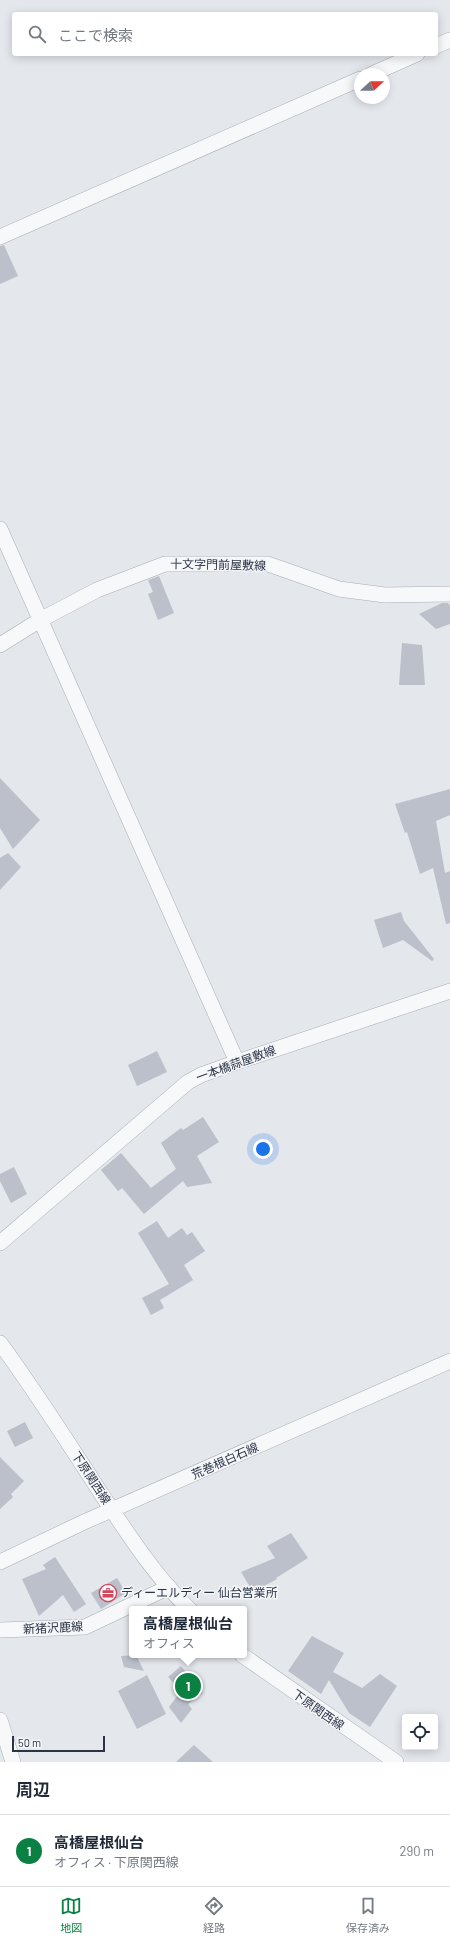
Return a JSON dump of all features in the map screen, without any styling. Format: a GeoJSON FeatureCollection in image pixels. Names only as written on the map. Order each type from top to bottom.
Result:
{"type":"FeatureCollection","features":[{"type":"Feature","properties":{"kind":"street"},"geometry":{"type":"LineString","coordinates":[[438,45],[450,40]]}},
{"type":"Feature","properties":{"kind":"street"},"geometry":{"type":"LineString","coordinates":[[386,68],[412,56]]}},
{"type":"Feature","properties":{"kind":"street"},"geometry":{"type":"LineString","coordinates":[[0,237],[354,82]]}},
{"type":"Feature","properties":{"kind":"street"},"geometry":{"type":"LineString","coordinates":[[0,529],[236,1062]]}},
{"type":"Feature","properties":{"kind":"street","name":"十文字門前屋敷線"},"geometry":{"type":"LineString","coordinates":[[0,645],[40,620],[97,590],[165,564],[268,564],[339,589],[385,595],[450,594]]}},
{"type":"Feature","properties":{"kind":"street","name":"一本橋蒜屋敷線"},"geometry":{"type":"LineString","coordinates":[[0,1243],[188,1082],[201,1075],[236,1062],[450,992]]}},
{"type":"Feature","properties":{"kind":"street","name":"下原関西線"},"geometry":{"type":"LineString","coordinates":[[0,1343],[113,1510],[169,1587],[186,1606]]}},
{"type":"Feature","properties":{"kind":"street","name":"荒巻根白石線"},"geometry":{"type":"LineString","coordinates":[[0,1562],[113,1510],[450,1361]]}},
{"type":"Feature","properties":{"kind":"street","name":"新猪沢鹿線"},"geometry":{"type":"LineString","coordinates":[[129,1606],[169,1587]]}},
{"type":"Feature","properties":{"kind":"street","name":"新猪沢鹿線"},"geometry":{"type":"LineString","coordinates":[[0,1630],[85,1627],[129,1606]]}},
{"type":"Feature","properties":{"kind":"street","name":"下原関西線"},"geometry":{"type":"LineString","coordinates":[[246,1658],[396,1762]]}},
{"type":"Feature","properties":{"kind":"street"},"geometry":{"type":"LineString","coordinates":[[0,1720],[13,1762]]}},
{"type":"Feature","properties":{"kind":"building"},"geometry":{"type":"Polygon","coordinates":[[[4,245],[18,276],[0,284],[0,246],[4,245]]]}},
{"type":"Feature","properties":{"kind":"building"},"geometry":{"type":"Polygon","coordinates":[[[159,576],[174,613],[158,620],[148,594],[153,592],[148,580],[159,576]]]}},
{"type":"Feature","properties":{"kind":"building"},"geometry":{"type":"Polygon","coordinates":[[[442,603],[448,603],[450,606],[450,624],[436,629],[419,614],[442,603]]]}},
{"type":"Feature","properties":{"kind":"building"},"geometry":{"type":"Polygon","coordinates":[[[402,643],[422,645],[425,685],[399,685],[402,643]]]}},
{"type":"Feature","properties":{"kind":"building"},"geometry":{"type":"Polygon","coordinates":[[[0,778],[40,820],[13,849],[0,828],[0,778]]]}},
{"type":"Feature","properties":{"kind":"building"},"geometry":{"type":"Polygon","coordinates":[[[450,789],[450,815],[436,821],[445,873],[450,871],[450,923],[446,924],[433,868],[420,874],[407,832],[405,833],[395,804],[450,789]]]}},
{"type":"Feature","properties":{"kind":"building"},"geometry":{"type":"Polygon","coordinates":[[[8,853],[21,867],[0,890],[0,858],[8,853]]]}},
{"type":"Feature","properties":{"kind":"building"},"geometry":{"type":"Polygon","coordinates":[[[401,912],[404,921],[434,959],[432,961],[403,940],[383,948],[374,920],[401,912]]]}},
{"type":"Feature","properties":{"kind":"building"},"geometry":{"type":"Polygon","coordinates":[[[157,1051],[167,1072],[137,1086],[128,1065],[157,1051]]]}},
{"type":"Feature","properties":{"kind":"building"},"geometry":{"type":"Polygon","coordinates":[[[203,1117],[219,1142],[197,1156],[212,1183],[187,1187],[183,1181],[144,1214],[122,1188],[118,1191],[101,1170],[121,1153],[151,1188],[176,1169],[161,1143],[181,1128],[183,1130],[203,1117]]]}},
{"type":"Feature","properties":{"kind":"building"},"geometry":{"type":"Polygon","coordinates":[[[14,1167],[27,1194],[11,1203],[0,1181],[0,1174],[14,1167]]]}},
{"type":"Feature","properties":{"kind":"building"},"geometry":{"type":"Polygon","coordinates":[[[157,1221],[168,1238],[182,1228],[187,1235],[192,1232],[205,1251],[184,1265],[193,1280],[160,1300],[164,1308],[151,1315],[142,1298],[169,1284],[138,1233],[157,1221]]]}},
{"type":"Feature","properties":{"kind":"building"},"geometry":{"type":"Polygon","coordinates":[[[25,1422],[33,1438],[15,1447],[7,1431],[25,1422]]]}},
{"type":"Feature","properties":{"kind":"building"},"geometry":{"type":"Polygon","coordinates":[[[0,1457],[24,1481],[11,1494],[13,1497],[0,1509],[0,1457]]]}},
{"type":"Feature","properties":{"kind":"building"},"geometry":{"type":"Polygon","coordinates":[[[291,1533],[308,1558],[276,1578],[277,1579],[253,1592],[241,1572],[275,1558],[267,1546],[291,1533]]]}},
{"type":"Feature","properties":{"kind":"building"},"geometry":{"type":"Polygon","coordinates":[[[55,1557],[86,1604],[74,1612],[63,1595],[39,1616],[22,1579],[46,1569],[43,1565],[55,1557]]]}},
{"type":"Feature","properties":{"kind":"building"},"geometry":{"type":"Polygon","coordinates":[[[117,1578],[126,1593],[101,1609],[91,1593],[117,1578]]]}},
{"type":"Feature","properties":{"kind":"building"},"geometry":{"type":"Polygon","coordinates":[[[312,1636],[344,1653],[333,1672],[362,1688],[380,1674],[397,1686],[370,1727],[349,1713],[329,1680],[321,1694],[288,1671],[312,1636]]]}},
{"type":"Feature","properties":{"kind":"building"},"geometry":{"type":"Polygon","coordinates":[[[129,1655],[129,1658],[138,1658],[144,1671],[124,1667],[121,1656],[129,1655]]]}},
{"type":"Feature","properties":{"kind":"building"},"geometry":{"type":"Polygon","coordinates":[[[181,1666],[203,1693],[188,1704],[192,1709],[181,1723],[169,1707],[181,1691],[168,1677],[181,1666]]]}},
{"type":"Feature","properties":{"kind":"building"},"geometry":{"type":"Polygon","coordinates":[[[147,1675],[166,1714],[137,1729],[118,1691],[147,1675]]]}},
{"type":"Feature","properties":{"kind":"building"},"geometry":{"type":"Polygon","coordinates":[[[194,1745],[213,1762],[176,1762],[194,1745]]]}},
{"type":"Feature","properties":{"kind":"place","name":"ディーエルディー 仙台営業所"},"geometry":{"type":"Point","coordinates":[108,1593]}},
{"type":"Feature","properties":{"kind":"place","name":"高橋屋根仙台"},"geometry":{"type":"Point","coordinates":[188,1686]}}]}
